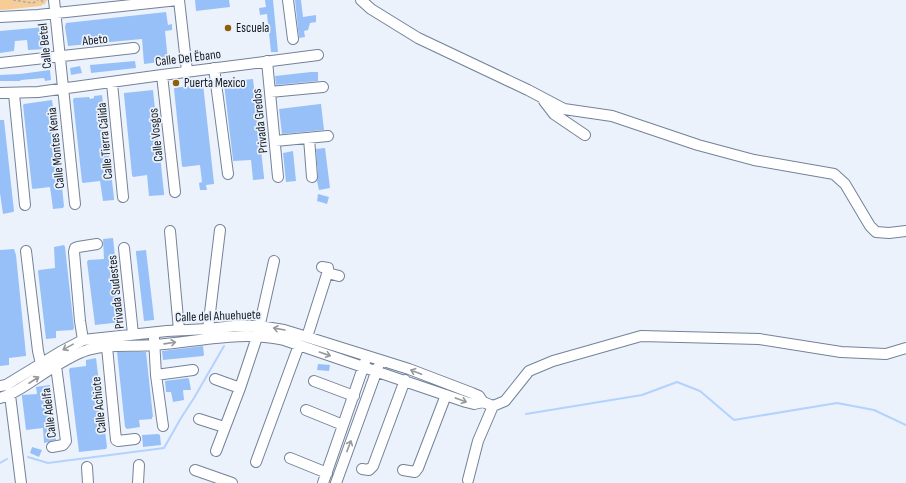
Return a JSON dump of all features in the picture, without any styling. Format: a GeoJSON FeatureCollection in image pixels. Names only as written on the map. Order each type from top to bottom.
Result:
{"type":"FeatureCollection","features":[{"type":"Feature","properties":{"kind":"street","name":"Calle Betel"},"geometry":{"type":"LineString","coordinates":[[54,0],[63,89]]}},
{"type":"Feature","properties":{"kind":"street"},"geometry":{"type":"LineString","coordinates":[[0,18],[22,17],[179,0],[187,72]]}},
{"type":"Feature","properties":{"kind":"street"},"geometry":{"type":"LineString","coordinates":[[288,0],[293,39]]}},
{"type":"Feature","properties":{"kind":"street"},"geometry":{"type":"LineString","coordinates":[[361,0],[371,9],[418,38],[528,90],[542,99],[564,109],[612,116],[698,145],[754,160],[834,174],[845,184],[870,226],[876,232],[889,233],[906,231]]}},
{"type":"Feature","properties":{"kind":"street","name":"Abeto"},"geometry":{"type":"LineString","coordinates":[[0,63],[134,48]]}},
{"type":"Feature","properties":{"kind":"street","name":"Calle Del Ëbano"},"geometry":{"type":"LineString","coordinates":[[0,93],[14,94],[63,89],[112,83],[162,74],[318,55]]}},
{"type":"Feature","properties":{"kind":"street","name":"Privada Gredos"},"geometry":{"type":"LineString","coordinates":[[267,61],[278,177]]}},
{"type":"Feature","properties":{"kind":"street"},"geometry":{"type":"LineString","coordinates":[[214,68],[228,174]]}},
{"type":"Feature","properties":{"kind":"street","name":"Calle Vosgos"},"geometry":{"type":"LineString","coordinates":[[162,74],[175,192]]}},
{"type":"Feature","properties":{"kind":"street","name":"Calle Tierra Cálida"},"geometry":{"type":"LineString","coordinates":[[112,83],[123,196]]}},
{"type":"Feature","properties":{"kind":"street"},"geometry":{"type":"LineString","coordinates":[[270,92],[323,87]]}},
{"type":"Feature","properties":{"kind":"street","name":"Calle Montes Kenia"},"geometry":{"type":"LineString","coordinates":[[63,89],[75,204]]}},
{"type":"Feature","properties":{"kind":"street"},"geometry":{"type":"LineString","coordinates":[[14,94],[25,205]]}},
{"type":"Feature","properties":{"kind":"street"},"geometry":{"type":"LineString","coordinates":[[542,99],[554,114],[585,136]]}},
{"type":"Feature","properties":{"kind":"street"},"geometry":{"type":"LineString","coordinates":[[275,141],[328,136]]}},
{"type":"Feature","properties":{"kind":"street"},"geometry":{"type":"LineString","coordinates":[[309,138],[312,177]]}},
{"type":"Feature","properties":{"kind":"street"},"geometry":{"type":"LineString","coordinates":[[208,329],[220,230]]}},
{"type":"Feature","properties":{"kind":"street"},"geometry":{"type":"LineString","coordinates":[[170,231],[178,330]]}},
{"type":"Feature","properties":{"kind":"street"},"geometry":{"type":"LineString","coordinates":[[83,340],[74,252],[75,248],[97,244]]}},
{"type":"Feature","properties":{"kind":"street","name":"Privada Sudestes"},"geometry":{"type":"LineString","coordinates":[[124,248],[133,334]]}},
{"type":"Feature","properties":{"kind":"street"},"geometry":{"type":"LineString","coordinates":[[26,251],[41,364]]}},
{"type":"Feature","properties":{"kind":"street"},"geometry":{"type":"LineString","coordinates":[[216,451],[240,388],[256,337],[274,261]]}},
{"type":"Feature","properties":{"kind":"street"},"geometry":{"type":"LineString","coordinates":[[307,336],[325,270],[339,276]]}},
{"type":"Feature","properties":{"kind":"street","name":"Calle del Ahuehuete"},"geometry":{"type":"LineString","coordinates":[[0,386],[6,385],[60,352],[83,340],[178,330],[234,326],[259,326],[307,336],[409,369],[479,396],[483,402]]}},
{"type":"Feature","properties":{"kind":"street"},"geometry":{"type":"LineString","coordinates":[[154,333],[156,375],[163,426]]}},
{"type":"Feature","properties":{"kind":"street"},"geometry":{"type":"LineString","coordinates":[[468,480],[478,441],[493,406],[505,401],[529,371],[553,361],[641,336],[759,339],[848,352],[886,354],[906,348]]}},
{"type":"Feature","properties":{"kind":"street","name":"Calle del Ahuehuete"},"geometry":{"type":"LineString","coordinates":[[5,397],[56,366],[94,348],[154,345],[208,339],[256,337],[276,338],[474,404],[483,402],[493,406]]}},
{"type":"Feature","properties":{"kind":"street"},"geometry":{"type":"LineString","coordinates":[[256,462],[299,345]]}},
{"type":"Feature","properties":{"kind":"street","name":"Calle Achiote"},"geometry":{"type":"LineString","coordinates":[[106,347],[116,440],[135,439]]}},
{"type":"Feature","properties":{"kind":"street"},"geometry":{"type":"LineString","coordinates":[[323,483],[367,356]]}},
{"type":"Feature","properties":{"kind":"street"},"geometry":{"type":"LineString","coordinates":[[336,483],[343,460],[377,372],[380,360]]}},
{"type":"Feature","properties":{"kind":"street","name":"Calle Adelfa"},"geometry":{"type":"LineString","coordinates":[[52,447],[63,445],[66,441],[56,366]]}},
{"type":"Feature","properties":{"kind":"street"},"geometry":{"type":"LineString","coordinates":[[156,375],[193,370]]}},
{"type":"Feature","properties":{"kind":"street"},"geometry":{"type":"LineString","coordinates":[[215,379],[240,388]]}},
{"type":"Feature","properties":{"kind":"street"},"geometry":{"type":"LineString","coordinates":[[362,469],[369,470],[373,466],[405,380]]}},
{"type":"Feature","properties":{"kind":"street"},"geometry":{"type":"LineString","coordinates":[[314,381],[354,396]]}},
{"type":"Feature","properties":{"kind":"street"},"geometry":{"type":"LineString","coordinates":[[403,470],[415,472],[418,468],[446,395]]}},
{"type":"Feature","properties":{"kind":"street"},"geometry":{"type":"LineString","coordinates":[[5,397],[15,441],[21,483]]}},
{"type":"Feature","properties":{"kind":"street"},"geometry":{"type":"LineString","coordinates":[[306,410],[343,425]]}},
{"type":"Feature","properties":{"kind":"street"},"geometry":{"type":"LineString","coordinates":[[200,419],[224,427]]}},
{"type":"Feature","properties":{"kind":"street"},"geometry":{"type":"LineString","coordinates":[[333,456],[343,460]]}},
{"type":"Feature","properties":{"kind":"street"},"geometry":{"type":"LineString","coordinates":[[290,458],[327,473]]}},
{"type":"Feature","properties":{"kind":"street"},"geometry":{"type":"LineString","coordinates":[[138,483],[139,465]]}},
{"type":"Feature","properties":{"kind":"street"},"geometry":{"type":"LineString","coordinates":[[88,467],[88,483]]}},
{"type":"Feature","properties":{"kind":"street"},"geometry":{"type":"LineString","coordinates":[[195,470],[209,479],[232,483]]}},
{"type":"Feature","properties":{"kind":"path"},"geometry":{"type":"LineString","coordinates":[[13,0],[33,3],[38,0]]}},
{"type":"Feature","properties":{"kind":"shaded area"},"geometry":{"type":"Polygon","coordinates":[[[0,0],[48,0],[41,6],[0,10],[0,0]]]}},
{"type":"Feature","properties":{"kind":"building"},"geometry":{"type":"Polygon","coordinates":[[[195,0],[229,0],[230,7],[196,11],[195,0]]]}},
{"type":"Feature","properties":{"kind":"building"},"geometry":{"type":"Polygon","coordinates":[[[265,0],[273,0],[278,52],[271,52],[267,14],[260,15],[259,8],[266,7],[265,0]]]}},
{"type":"Feature","properties":{"kind":"building"},"geometry":{"type":"Polygon","coordinates":[[[295,0],[301,0],[303,17],[316,15],[316,22],[310,23],[308,30],[304,31],[305,37],[299,38],[295,0]]]}},
{"type":"Feature","properties":{"kind":"building"},"geometry":{"type":"Polygon","coordinates":[[[166,12],[168,25],[172,24],[172,30],[165,31],[168,61],[144,64],[142,39],[68,46],[65,27],[66,23],[166,12]]]}},
{"type":"Feature","properties":{"kind":"building"},"geometry":{"type":"Polygon","coordinates":[[[45,27],[46,49],[28,50],[27,40],[15,41],[14,51],[0,53],[0,31],[45,27]]]}},
{"type":"Feature","properties":{"kind":"building"},"geometry":{"type":"Polygon","coordinates":[[[135,61],[136,68],[91,73],[90,65],[135,61]]]}},
{"type":"Feature","properties":{"kind":"building"},"geometry":{"type":"Polygon","coordinates":[[[80,66],[82,73],[71,75],[70,68],[80,66]]]}},
{"type":"Feature","properties":{"kind":"building"},"geometry":{"type":"Polygon","coordinates":[[[50,70],[51,80],[45,81],[44,78],[20,81],[0,81],[0,75],[50,70]]]}},
{"type":"Feature","properties":{"kind":"building"},"geometry":{"type":"Polygon","coordinates":[[[318,72],[318,81],[276,85],[275,76],[318,72]]]}},
{"type":"Feature","properties":{"kind":"building"},"geometry":{"type":"Polygon","coordinates":[[[253,79],[264,179],[253,180],[251,160],[233,161],[224,82],[253,79]]]}},
{"type":"Feature","properties":{"kind":"building"},"geometry":{"type":"Polygon","coordinates":[[[203,84],[214,183],[206,185],[207,190],[200,190],[199,183],[202,182],[200,165],[182,166],[174,89],[203,84]]]}},
{"type":"Feature","properties":{"kind":"building"},"geometry":{"type":"Polygon","coordinates":[[[153,90],[164,195],[149,196],[147,175],[133,177],[132,175],[124,93],[153,90]]]}},
{"type":"Feature","properties":{"kind":"building"},"geometry":{"type":"Polygon","coordinates":[[[102,95],[114,198],[114,200],[103,201],[100,181],[82,182],[73,100],[74,98],[89,97],[90,99],[94,98],[94,96],[102,95]]]}},
{"type":"Feature","properties":{"kind":"building"},"geometry":{"type":"Polygon","coordinates":[[[52,100],[64,206],[63,208],[53,209],[50,187],[32,188],[23,105],[52,100]]]}},
{"type":"Feature","properties":{"kind":"building"},"geometry":{"type":"Polygon","coordinates":[[[321,104],[324,130],[282,134],[279,109],[321,104]]]}},
{"type":"Feature","properties":{"kind":"building"},"geometry":{"type":"Polygon","coordinates":[[[0,120],[4,120],[14,211],[3,214],[0,193],[0,120]]]}},
{"type":"Feature","properties":{"kind":"building"},"geometry":{"type":"Polygon","coordinates":[[[325,148],[330,188],[319,190],[317,181],[316,149],[325,148]]]}},
{"type":"Feature","properties":{"kind":"building"},"geometry":{"type":"Polygon","coordinates":[[[293,151],[296,181],[286,182],[283,153],[293,151]]]}},
{"type":"Feature","properties":{"kind":"building"},"geometry":{"type":"Polygon","coordinates":[[[318,194],[329,197],[327,204],[317,201],[318,194]]]}},
{"type":"Feature","properties":{"kind":"building"},"geometry":{"type":"Polygon","coordinates":[[[113,238],[122,322],[95,325],[87,262],[88,260],[104,259],[103,239],[113,238]]]}},
{"type":"Feature","properties":{"kind":"building"},"geometry":{"type":"Polygon","coordinates":[[[64,245],[74,328],[73,330],[56,331],[56,338],[46,339],[38,271],[55,268],[54,247],[64,245]]]}},
{"type":"Feature","properties":{"kind":"building"},"geometry":{"type":"Polygon","coordinates":[[[14,249],[16,255],[26,356],[9,358],[9,365],[0,366],[0,250],[14,249]]]}},
{"type":"Feature","properties":{"kind":"building"},"geometry":{"type":"Polygon","coordinates":[[[146,250],[154,320],[144,321],[136,251],[146,250]]]}},
{"type":"Feature","properties":{"kind":"building"},"geometry":{"type":"Polygon","coordinates":[[[203,346],[203,356],[163,360],[162,351],[203,346]]]}},
{"type":"Feature","properties":{"kind":"building"},"geometry":{"type":"Polygon","coordinates":[[[117,352],[146,352],[153,417],[152,419],[139,420],[140,427],[127,429],[125,427],[117,352]]]}},
{"type":"Feature","properties":{"kind":"building"},"geometry":{"type":"Polygon","coordinates":[[[96,358],[107,447],[106,449],[79,452],[69,370],[70,368],[86,366],[86,360],[96,358]]]}},
{"type":"Feature","properties":{"kind":"building"},"geometry":{"type":"Polygon","coordinates":[[[318,364],[330,365],[329,371],[317,370],[318,364]]]}},
{"type":"Feature","properties":{"kind":"building"},"geometry":{"type":"Polygon","coordinates":[[[188,378],[191,390],[183,390],[184,400],[173,402],[171,392],[166,392],[165,381],[188,378]]]}},
{"type":"Feature","properties":{"kind":"building"},"geometry":{"type":"Polygon","coordinates":[[[50,385],[56,440],[44,443],[43,428],[26,430],[22,395],[37,394],[36,387],[50,385]]]}},
{"type":"Feature","properties":{"kind":"building"},"geometry":{"type":"Polygon","coordinates":[[[142,435],[160,435],[161,445],[143,447],[142,435]]]}},
{"type":"Feature","properties":{"kind":"building"},"geometry":{"type":"Polygon","coordinates":[[[32,447],[42,450],[39,457],[30,453],[32,447]]]}},
{"type":"Feature","properties":{"kind":"waterway"},"geometry":{"type":"LineString","coordinates":[[28,457],[48,463],[164,448],[224,346]]}},
{"type":"Feature","properties":{"kind":"waterway"},"geometry":{"type":"LineString","coordinates":[[526,414],[642,395],[677,382],[700,391],[734,420],[837,403],[874,410],[906,425]]}},
{"type":"Feature","properties":{"kind":"waterway"},"geometry":{"type":"LineString","coordinates":[[0,463],[7,459]]}},
{"type":"Feature","properties":{"kind":"place","name":"Escuela"},"geometry":{"type":"Point","coordinates":[228,28]}},
{"type":"Feature","properties":{"kind":"place","name":"Puerta Mexico"},"geometry":{"type":"Point","coordinates":[176,83]}}]}
